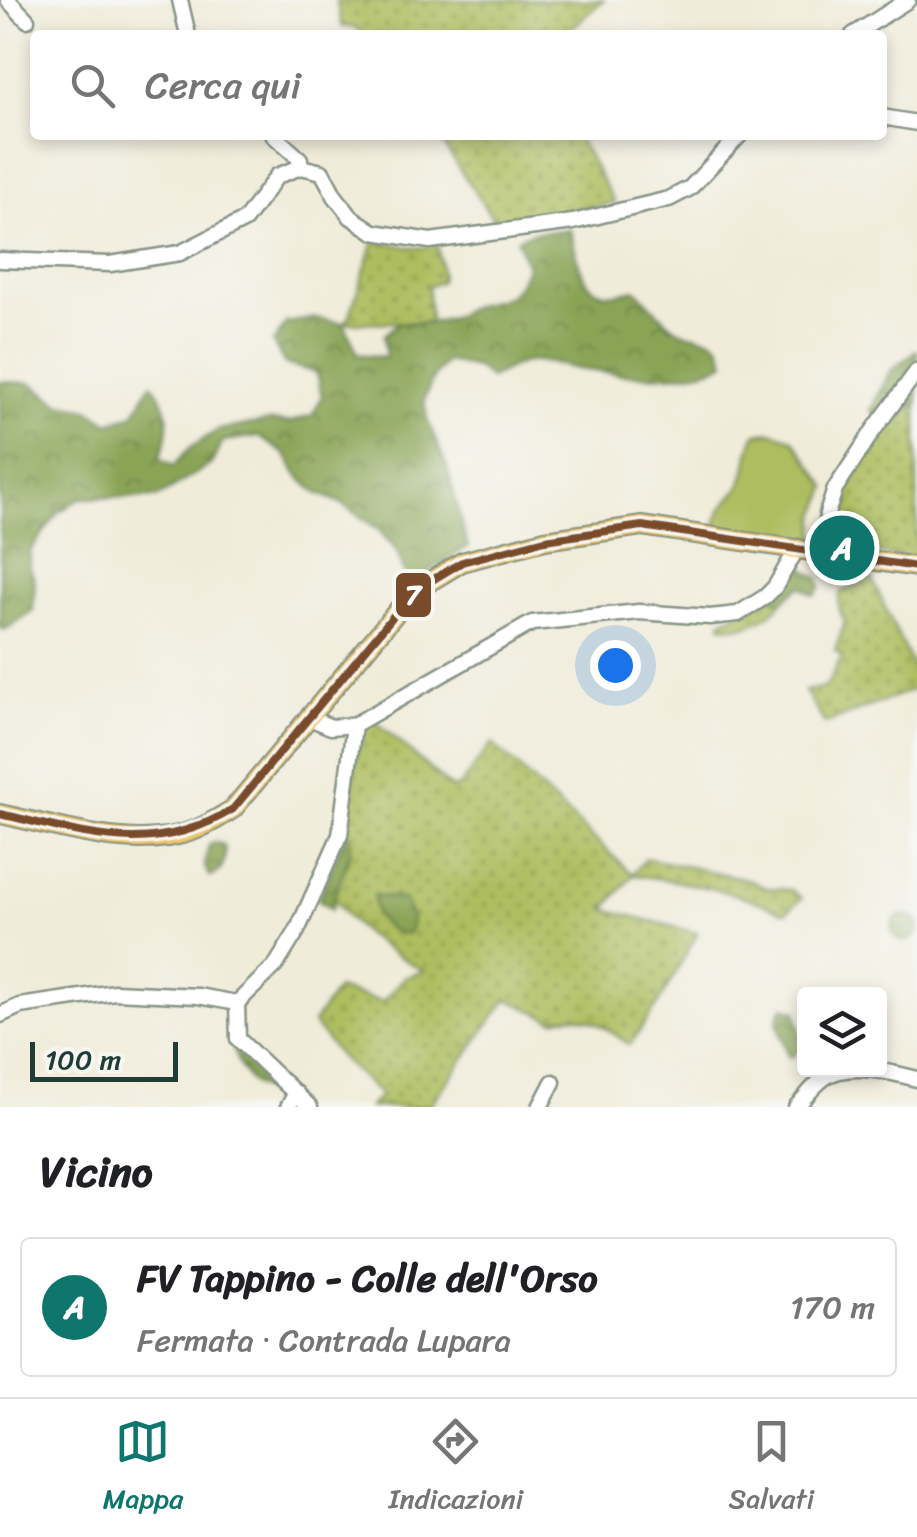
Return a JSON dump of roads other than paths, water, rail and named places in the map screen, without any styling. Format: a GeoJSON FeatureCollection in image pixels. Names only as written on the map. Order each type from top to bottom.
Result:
{"type":"FeatureCollection","features":[{"type":"Feature","properties":{"kind":"main road"},"geometry":{"type":"LineString","coordinates":[[0,814],[114,836],[150,838],[190,832],[233,809],[404,604],[433,579],[462,562],[545,540],[642,526],[917,567]]}},
{"type":"Feature","properties":{"kind":"street"},"geometry":{"type":"LineString","coordinates":[[8,0],[27,20]]}},
{"type":"Feature","properties":{"kind":"street"},"geometry":{"type":"LineString","coordinates":[[180,0],[187,30]]}},
{"type":"Feature","properties":{"kind":"street"},"geometry":{"type":"LineString","coordinates":[[860,30],[908,0]]}},
{"type":"Feature","properties":{"kind":"street"},"geometry":{"type":"LineString","coordinates":[[887,118],[917,123]]}},
{"type":"Feature","properties":{"kind":"street"},"geometry":{"type":"LineString","coordinates":[[278,140],[300,160],[301,167]]}},
{"type":"Feature","properties":{"kind":"street"},"geometry":{"type":"LineString","coordinates":[[0,260],[110,264],[180,253],[245,220],[277,176],[301,167],[322,172],[351,217],[374,232],[430,241],[573,222],[669,199],[690,188],[735,140]]}},
{"type":"Feature","properties":{"kind":"street"},"geometry":{"type":"LineString","coordinates":[[823,551],[827,514],[836,489],[872,431],[917,372]]}},
{"type":"Feature","properties":{"kind":"street"},"geometry":{"type":"LineString","coordinates":[[306,717],[331,727],[354,725],[532,623],[639,612],[738,614],[775,587],[798,547]]}},
{"type":"Feature","properties":{"kind":"street"},"geometry":{"type":"LineString","coordinates":[[310,1107],[292,1100],[238,1038],[237,1004],[276,965],[340,835],[354,725]]}},
{"type":"Feature","properties":{"kind":"street"},"geometry":{"type":"LineString","coordinates":[[0,1015],[20,1006],[115,992],[198,996],[237,1004]]}},
{"type":"Feature","properties":{"kind":"street"},"geometry":{"type":"LineString","coordinates":[[796,1107],[823,1078],[840,1071],[870,1071],[917,1079]]}},
{"type":"Feature","properties":{"kind":"street"},"geometry":{"type":"LineString","coordinates":[[540,1107],[553,1082]]}},
{"type":"Feature","properties":{"kind":"place","name":"FV Tappino - Colle dell'Orso"},"geometry":{"type":"Point","coordinates":[842,548]}}]}
